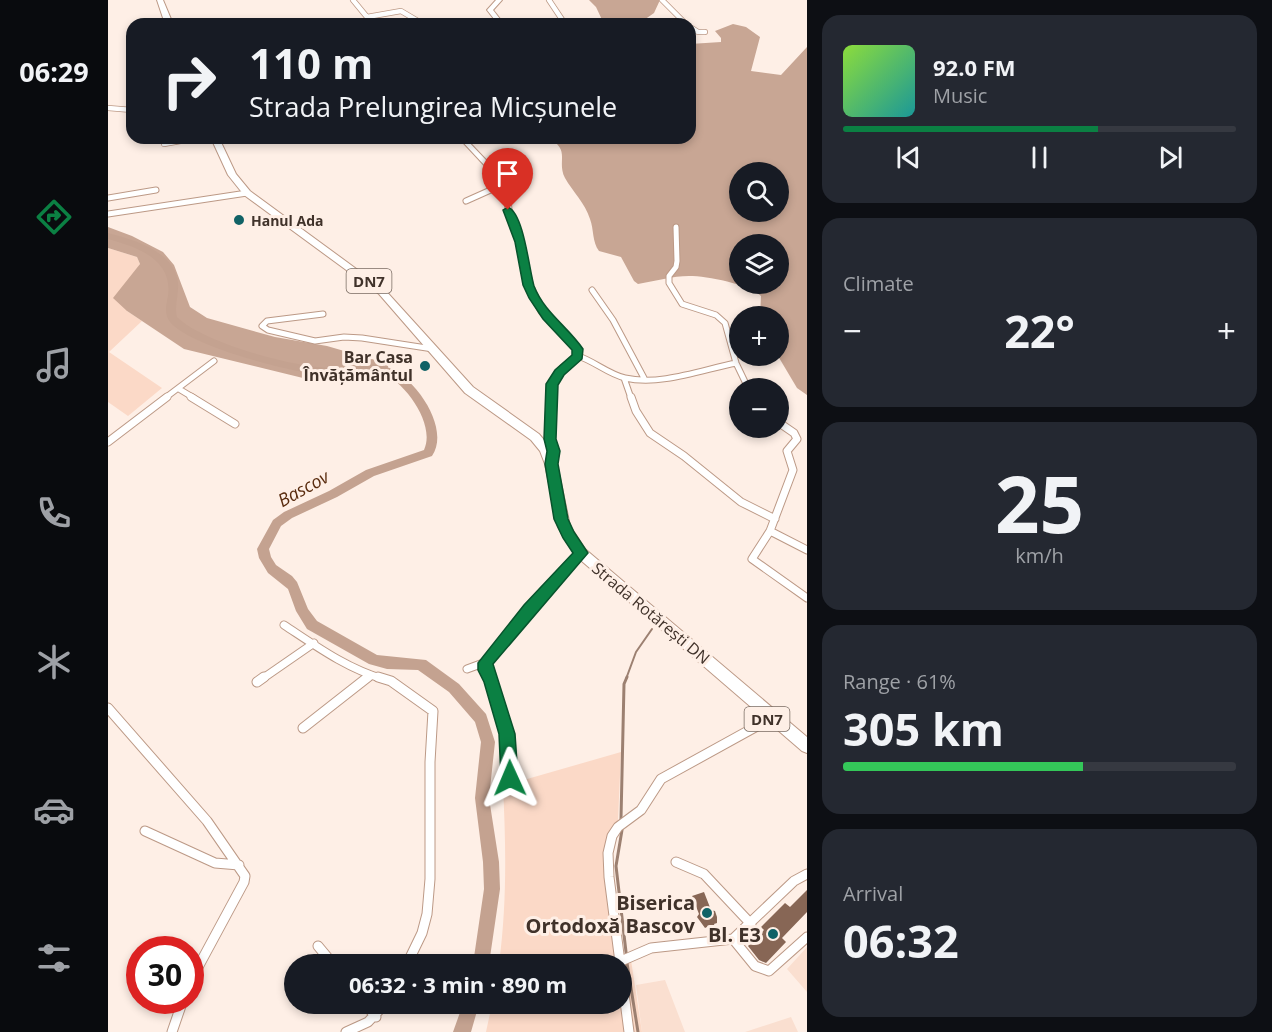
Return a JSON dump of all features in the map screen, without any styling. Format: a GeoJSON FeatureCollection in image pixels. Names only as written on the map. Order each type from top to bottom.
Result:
{"type":"FeatureCollection","features":[{"type":"Feature","properties":{"kind":"highway"},"geometry":{"type":"LineString","coordinates":[[160,0],[167,18]]}},
{"type":"Feature","properties":{"kind":"highway","name":"DN7"},"geometry":{"type":"LineString","coordinates":[[218,144],[232,175],[248,193]]}},
{"type":"Feature","properties":{"kind":"highway","name":"Strada Rotărești DN"},"geometry":{"type":"LineString","coordinates":[[248,193],[382,292],[469,390],[535,437],[545,449],[551,464],[561,519],[581,553],[731,680]]}},
{"type":"Feature","properties":{"kind":"highway","name":"DN7"},"geometry":{"type":"LineString","coordinates":[[731,680],[768,720],[807,755]]}},
{"type":"Feature","properties":{"kind":"highway","name":"DN7"},"geometry":{"type":"LineString","coordinates":[[731,680],[776,709],[807,735]]}},
{"type":"Feature","properties":{"kind":"highway","name":"DN7"},"geometry":{"type":"LineString","coordinates":[[731,680],[807,746]]}},
{"type":"Feature","properties":{"kind":"street"},"geometry":{"type":"LineString","coordinates":[[353,0],[367,17],[402,10],[410,12],[416,18]]}},
{"type":"Feature","properties":{"kind":"street"},"geometry":{"type":"LineString","coordinates":[[496,18],[490,10],[499,0]]}},
{"type":"Feature","properties":{"kind":"street"},"geometry":{"type":"LineString","coordinates":[[549,0],[561,18]]}},
{"type":"Feature","properties":{"kind":"street"},"geometry":{"type":"LineString","coordinates":[[662,0],[680,18]]}},
{"type":"Feature","properties":{"kind":"street"},"geometry":{"type":"LineString","coordinates":[[696,29],[705,32]]}},
{"type":"Feature","properties":{"kind":"street"},"geometry":{"type":"LineString","coordinates":[[108,108],[126,110]]}},
{"type":"Feature","properties":{"kind":"street"},"geometry":{"type":"LineString","coordinates":[[467,144],[504,184],[509,215],[520,242],[529,285],[542,311],[576,345],[578,356]]}},
{"type":"Feature","properties":{"kind":"street"},"geometry":{"type":"LineString","coordinates":[[466,201],[504,184]]}},
{"type":"Feature","properties":{"kind":"street"},"geometry":{"type":"LineString","coordinates":[[108,198],[156,190]]}},
{"type":"Feature","properties":{"kind":"street"},"geometry":{"type":"LineString","coordinates":[[108,214],[248,193]]}},
{"type":"Feature","properties":{"kind":"street"},"geometry":{"type":"LineString","coordinates":[[110,207],[115,213]]}},
{"type":"Feature","properties":{"kind":"street"},"geometry":{"type":"LineString","coordinates":[[676,227],[677,261],[676,267],[669,276],[669,283],[679,300],[686,306],[721,318],[729,332]]}},
{"type":"Feature","properties":{"kind":"street"},"geometry":{"type":"LineString","coordinates":[[592,290],[613,320],[644,378]]}},
{"type":"Feature","properties":{"kind":"street"},"geometry":{"type":"LineString","coordinates":[[323,314],[267,321],[262,326],[268,330],[315,341],[345,337],[362,338],[433,349]]}},
{"type":"Feature","properties":{"kind":"street"},"geometry":{"type":"LineString","coordinates":[[578,356],[590,359],[624,378],[683,375],[729,365]]}},
{"type":"Feature","properties":{"kind":"street"},"geometry":{"type":"LineString","coordinates":[[551,464],[554,451],[550,439],[552,384],[559,372],[578,356]]}},
{"type":"Feature","properties":{"kind":"street"},"geometry":{"type":"LineString","coordinates":[[108,442],[214,361]]}},
{"type":"Feature","properties":{"kind":"street"},"geometry":{"type":"LineString","coordinates":[[624,378],[636,411],[650,433],[684,456],[741,502],[775,519]]}},
{"type":"Feature","properties":{"kind":"street"},"geometry":{"type":"LineString","coordinates":[[179,389],[235,424]]}},
{"type":"Feature","properties":{"kind":"street"},"geometry":{"type":"LineString","coordinates":[[789,430],[797,439],[787,451],[792,470],[770,531],[752,559],[807,598]]}},
{"type":"Feature","properties":{"kind":"street"},"geometry":{"type":"LineString","coordinates":[[535,437],[550,439]]}},
{"type":"Feature","properties":{"kind":"street"},"geometry":{"type":"LineString","coordinates":[[770,531],[807,550]]}},
{"type":"Feature","properties":{"kind":"street"},"geometry":{"type":"LineString","coordinates":[[467,669],[486,663],[529,610],[581,553]]}},
{"type":"Feature","properties":{"kind":"street"},"geometry":{"type":"LineString","coordinates":[[284,625],[343,663],[391,681],[433,711],[430,762],[430,879],[427,914],[422,933],[412,954]]}},
{"type":"Feature","properties":{"kind":"street"},"geometry":{"type":"LineString","coordinates":[[257,682],[314,643]]}},
{"type":"Feature","properties":{"kind":"street"},"geometry":{"type":"LineString","coordinates":[[486,663],[486,670],[492,681],[507,734],[510,778]]}},
{"type":"Feature","properties":{"kind":"street"},"geometry":{"type":"LineString","coordinates":[[303,728],[371,675]]}},
{"type":"Feature","properties":{"kind":"street"},"geometry":{"type":"LineString","coordinates":[[108,708],[207,821],[245,876],[244,882],[204,955]]}},
{"type":"Feature","properties":{"kind":"street"},"geometry":{"type":"LineString","coordinates":[[620,954],[608,858],[610,841],[615,831],[645,806],[655,786],[665,775],[768,720]]}},
{"type":"Feature","properties":{"kind":"street"},"geometry":{"type":"LineString","coordinates":[[146,831],[214,862],[239,865]]}},
{"type":"Feature","properties":{"kind":"street"},"geometry":{"type":"LineString","coordinates":[[676,862],[704,874],[751,924]]}},
{"type":"Feature","properties":{"kind":"street"},"geometry":{"type":"LineString","coordinates":[[632,956],[651,948],[733,939],[794,881],[807,874]]}},
{"type":"Feature","properties":{"kind":"street"},"geometry":{"type":"LineString","coordinates":[[733,939],[755,966],[769,971],[807,937]]}},
{"type":"Feature","properties":{"kind":"street"},"geometry":{"type":"LineString","coordinates":[[318,946],[325,954]]}},
{"type":"Feature","properties":{"kind":"street"},"geometry":{"type":"LineString","coordinates":[[172,1032],[178,1014]]}},
{"type":"Feature","properties":{"kind":"street"},"geometry":{"type":"LineString","coordinates":[[346,1032],[360,1027],[378,1014]]}},
{"type":"Feature","properties":{"kind":"street"},"geometry":{"type":"LineString","coordinates":[[627,1014],[629,1032]]}},
{"type":"Feature","properties":{"kind":"shaded area"},"geometry":{"type":"Polygon","coordinates":[[[589,0],[660,0],[654,13],[647,18],[601,18],[596,7],[589,0]]]}},
{"type":"Feature","properties":{"kind":"shaded area"},"geometry":{"type":"Polygon","coordinates":[[[733,24],[746,27],[760,37],[751,71],[781,75],[807,47],[807,395],[797,388],[784,366],[789,366],[789,306],[760,306],[761,296],[758,294],[789,294],[789,234],[729,234],[729,283],[689,276],[638,284],[621,257],[599,251],[595,244],[588,213],[563,172],[561,151],[557,144],[696,144],[696,44],[721,42],[721,38],[715,31],[733,24]]]}},
{"type":"Feature","properties":{"kind":"shaded area"},"geometry":{"type":"Polygon","coordinates":[[[108,227],[163,252],[174,265],[190,307],[207,318],[275,337],[327,346],[389,364],[385,375],[339,380],[307,379],[184,349],[127,311],[113,298],[140,264],[137,257],[108,248],[108,227]]]}},
{"type":"Feature","properties":{"kind":"shaded area"},"geometry":{"type":"Polygon","coordinates":[[[108,248],[137,257],[140,264],[136,271],[127,311],[142,321],[109,352],[162,388],[128,416],[108,402],[108,248]]]}},
{"type":"Feature","properties":{"kind":"shaded area"},"geometry":{"type":"Polygon","coordinates":[[[621,752],[618,820],[611,831],[618,954],[500,954],[505,875],[503,786],[621,752]]]}},
{"type":"Feature","properties":{"kind":"shaded area"},"geometry":{"type":"Polygon","coordinates":[[[807,947],[807,992],[787,969],[807,947]]]}},
{"type":"Feature","properties":{"kind":"shaded area"},"geometry":{"type":"Polygon","coordinates":[[[632,967],[642,1032],[486,1032],[490,1014],[632,1014],[632,967]]]}},
{"type":"Feature","properties":{"kind":"shaded area"},"geometry":{"type":"Polygon","coordinates":[[[665,980],[685,1032],[642,1032],[636,985],[665,980]]]}},
{"type":"Feature","properties":{"kind":"shaded area"},"geometry":{"type":"Polygon","coordinates":[[[791,1017],[798,1032],[745,1032],[791,1017]]]}},
{"type":"Feature","properties":{"kind":"building","name":"Bl. E3"},"geometry":{"type":"Polygon","coordinates":[[[807,890],[807,912],[782,938],[786,942],[766,963],[759,960],[748,946],[764,930],[761,927],[785,903],[790,907],[807,890]]]}},
{"type":"Feature","properties":{"kind":"building","name":"Biserica Ortodoxă Bascov"},"geometry":{"type":"Polygon","coordinates":[[[704,892],[711,910],[715,911],[717,917],[717,923],[714,924],[716,930],[710,931],[707,927],[705,928],[697,917],[699,914],[692,896],[704,892]]]}},
{"type":"Feature","properties":{"kind":"waterway","name":"Bascov"},"geometry":{"type":"LineString","coordinates":[[108,236],[142,247],[153,253],[169,269],[173,280],[172,317],[190,332],[257,357],[305,369],[324,372],[383,369],[404,383],[428,416],[432,439],[432,446],[428,453],[370,473],[333,494],[288,515],[277,523],[263,549],[265,558],[272,569],[293,586],[302,611],[312,625],[374,660],[387,663],[421,664],[454,688],[481,719],[488,742],[482,798],[491,862],[492,889],[482,954]]}},
{"type":"Feature","properties":{"kind":"waterway"},"geometry":{"type":"LineString","coordinates":[[626,679],[636,652],[652,629]]}},
{"type":"Feature","properties":{"kind":"waterway"},"geometry":{"type":"LineString","coordinates":[[621,819],[624,684],[627,677]]}},
{"type":"Feature","properties":{"kind":"waterway"},"geometry":{"type":"LineString","coordinates":[[622,830],[616,866],[626,952]]}},
{"type":"Feature","properties":{"kind":"waterway"},"geometry":{"type":"LineString","coordinates":[[632,994],[638,1032]]}},
{"type":"Feature","properties":{"kind":"waterway","name":"Bascov"},"geometry":{"type":"LineString","coordinates":[[462,1032],[468,1014]]}},
{"type":"Feature","properties":{"kind":"place","name":"Hanul Ada"},"geometry":{"type":"Point","coordinates":[239,220]}},
{"type":"Feature","properties":{"kind":"place","name":"Bar Casa Învățământul"},"geometry":{"type":"Point","coordinates":[425,366]}},
{"type":"Feature","properties":{"kind":"place","name":"Biserica Ortodoxă Bascov"},"geometry":{"type":"Point","coordinates":[707,913]}},
{"type":"Feature","properties":{"kind":"place","name":"Bl. E3"},"geometry":{"type":"Point","coordinates":[773,934]}},
{"type":"Feature","properties":{"kind":"route"},"geometry":{"type":"LineString","coordinates":[[508,210],[520,242],[525,273],[535,298],[542,311],[573,341],[578,349],[578,356],[559,372],[552,384],[550,439],[553,443],[551,464],[561,519],[573,544],[581,553],[529,610],[486,663],[485,667],[492,681],[507,734],[510,778]]}}]}
